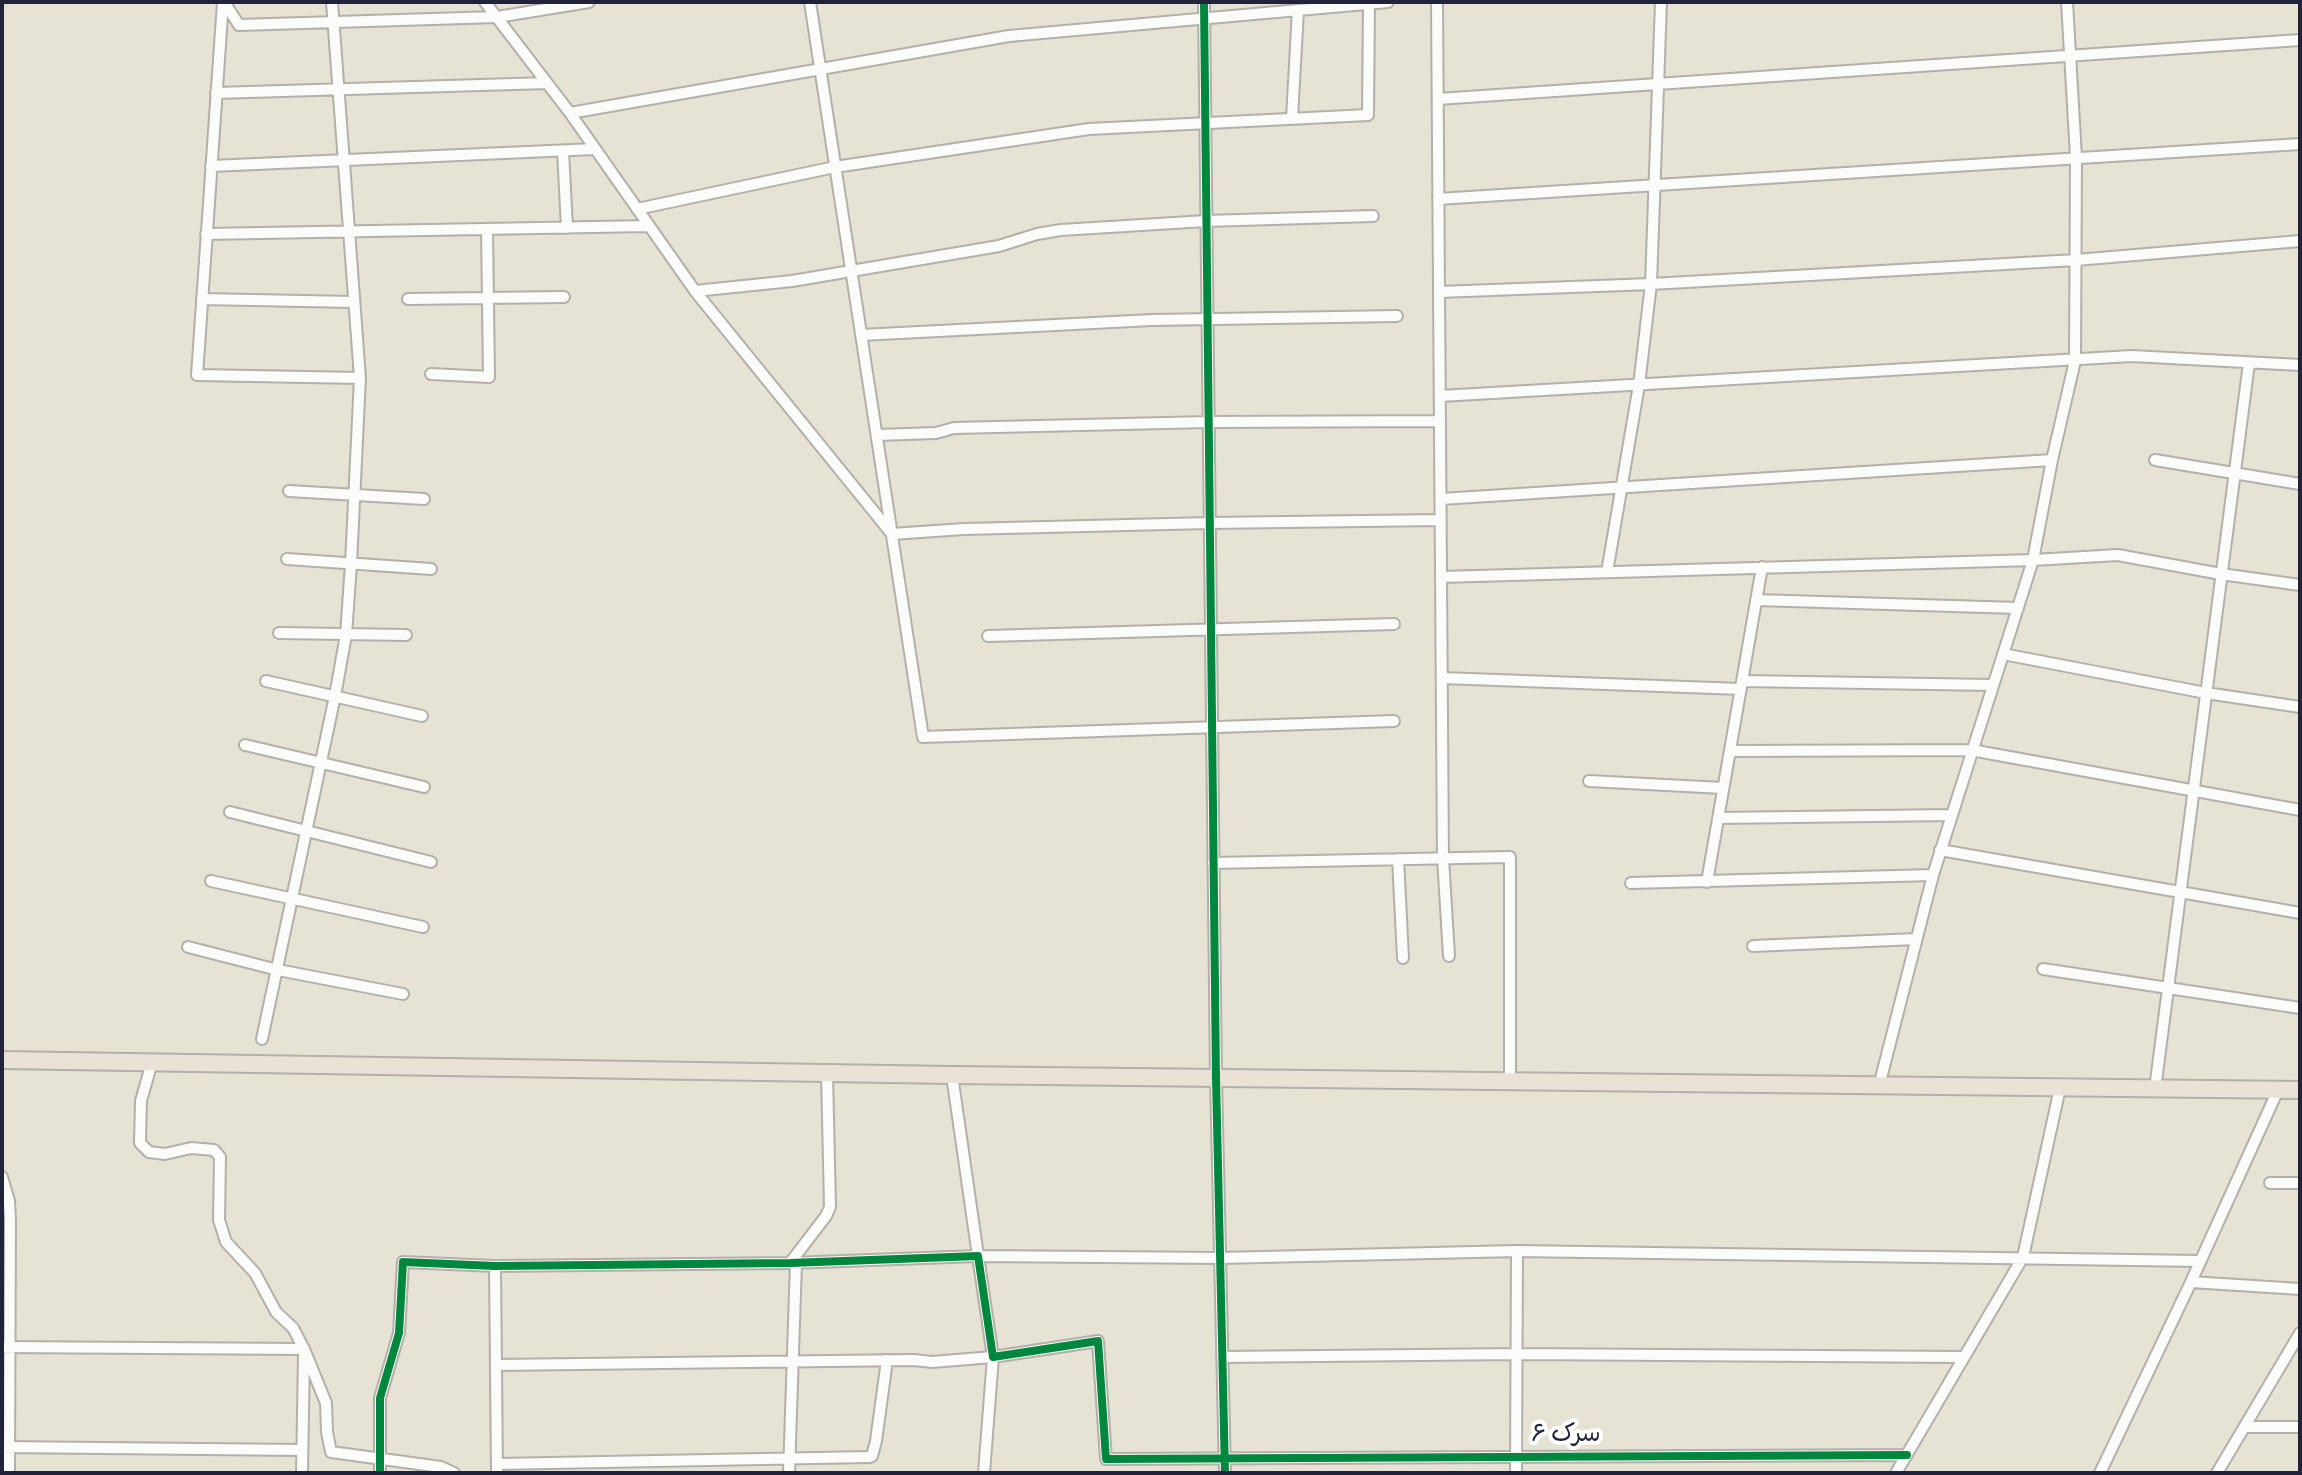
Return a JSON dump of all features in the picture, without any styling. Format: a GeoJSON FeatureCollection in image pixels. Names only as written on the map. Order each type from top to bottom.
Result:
{"type":"FeatureCollection","features":[{"type":"Feature","properties":{"kind":"main road"},"geometry":{"type":"LineString","coordinates":[[2,1060],[952,1075],[2300,1090]]}},
{"type":"Feature","properties":{"kind":"street"},"geometry":{"type":"LineString","coordinates":[[223,2],[239,25],[497,17],[589,2]]}},
{"type":"Feature","properties":{"kind":"street"},"geometry":{"type":"LineString","coordinates":[[223,2],[197,375],[360,378]]}},
{"type":"Feature","properties":{"kind":"street"},"geometry":{"type":"LineString","coordinates":[[262,1039],[335,696],[346,635],[351,564],[360,378],[332,2]]}},
{"type":"Feature","properties":{"kind":"street"},"geometry":{"type":"LineString","coordinates":[[485,2],[570,113],[695,291],[892,534]]}},
{"type":"Feature","properties":{"kind":"street"},"geometry":{"type":"LineString","coordinates":[[810,2],[923,737],[1394,721]]}},
{"type":"Feature","properties":{"kind":"street"},"geometry":{"type":"LineString","coordinates":[[1204,2],[1216,1078],[1225,1473]]}},
{"type":"Feature","properties":{"kind":"street"},"geometry":{"type":"LineString","coordinates":[[570,113],[1009,36],[1388,2]]}},
{"type":"Feature","properties":{"kind":"street"},"geometry":{"type":"LineString","coordinates":[[1437,2],[1443,858],[1449,956]]}},
{"type":"Feature","properties":{"kind":"street"},"geometry":{"type":"LineString","coordinates":[[1607,572],[1639,385],[1651,284],[1661,2]]}},
{"type":"Feature","properties":{"kind":"street"},"geometry":{"type":"LineString","coordinates":[[1879,1086],[1940,850],[2033,560],[2075,361],[2076,157],[2067,2]]}},
{"type":"Feature","properties":{"kind":"street"},"geometry":{"type":"LineString","coordinates":[[637,209],[835,167],[1089,129],[1368,115],[1369,4]]}},
{"type":"Feature","properties":{"kind":"street"},"geometry":{"type":"LineString","coordinates":[[1292,118],[1298,10]]}},
{"type":"Feature","properties":{"kind":"street"},"geometry":{"type":"LineString","coordinates":[[1438,99],[2300,40]]}},
{"type":"Feature","properties":{"kind":"street"},"geometry":{"type":"LineString","coordinates":[[216,93],[547,83]]}},
{"type":"Feature","properties":{"kind":"street"},"geometry":{"type":"LineString","coordinates":[[1438,199],[2300,144]]}},
{"type":"Feature","properties":{"kind":"street"},"geometry":{"type":"LineString","coordinates":[[211,166],[595,149]]}},
{"type":"Feature","properties":{"kind":"street"},"geometry":{"type":"LineString","coordinates":[[563,151],[567,228]]}},
{"type":"Feature","properties":{"kind":"street"},"geometry":{"type":"LineString","coordinates":[[695,291],[792,281],[999,246],[1061,230],[1206,221],[1373,216]]}},
{"type":"Feature","properties":{"kind":"street"},"geometry":{"type":"LineString","coordinates":[[206,234],[649,226]]}},
{"type":"Feature","properties":{"kind":"street"},"geometry":{"type":"LineString","coordinates":[[431,374],[489,377],[487,229]]}},
{"type":"Feature","properties":{"kind":"street"},"geometry":{"type":"LineString","coordinates":[[1439,292],[1651,284],[2076,260],[2300,241]]}},
{"type":"Feature","properties":{"kind":"street"},"geometry":{"type":"LineString","coordinates":[[408,299],[564,297]]}},
{"type":"Feature","properties":{"kind":"street"},"geometry":{"type":"LineString","coordinates":[[202,299],[353,302]]}},
{"type":"Feature","properties":{"kind":"street"},"geometry":{"type":"LineString","coordinates":[[861,335],[1207,320],[1397,316]]}},
{"type":"Feature","properties":{"kind":"street"},"geometry":{"type":"LineString","coordinates":[[1440,396],[2132,356],[2300,365]]}},
{"type":"Feature","properties":{"kind":"street"},"geometry":{"type":"LineString","coordinates":[[2155,1089],[2249,363]]}},
{"type":"Feature","properties":{"kind":"street"},"geometry":{"type":"LineString","coordinates":[[877,435],[936,433],[954,428],[1440,421]]}},
{"type":"Feature","properties":{"kind":"street"},"geometry":{"type":"LineString","coordinates":[[1441,499],[2052,460]]}},
{"type":"Feature","properties":{"kind":"street"},"geometry":{"type":"LineString","coordinates":[[2155,460],[2300,484]]}},
{"type":"Feature","properties":{"kind":"street"},"geometry":{"type":"LineString","coordinates":[[289,491],[424,499]]}},
{"type":"Feature","properties":{"kind":"street"},"geometry":{"type":"LineString","coordinates":[[892,534],[964,529],[1441,520]]}},
{"type":"Feature","properties":{"kind":"street"},"geometry":{"type":"LineString","coordinates":[[1441,577],[2118,555],[2300,585]]}},
{"type":"Feature","properties":{"kind":"street"},"geometry":{"type":"LineString","coordinates":[[287,559],[431,569]]}},
{"type":"Feature","properties":{"kind":"street"},"geometry":{"type":"LineString","coordinates":[[1707,882],[1762,567]]}},
{"type":"Feature","properties":{"kind":"street"},"geometry":{"type":"LineString","coordinates":[[1756,600],[2018,608]]}},
{"type":"Feature","properties":{"kind":"street"},"geometry":{"type":"LineString","coordinates":[[988,636],[1394,624]]}},
{"type":"Feature","properties":{"kind":"street"},"geometry":{"type":"LineString","coordinates":[[279,633],[406,635]]}},
{"type":"Feature","properties":{"kind":"street"},"geometry":{"type":"LineString","coordinates":[[2003,654],[2206,693],[2300,707]]}},
{"type":"Feature","properties":{"kind":"street"},"geometry":{"type":"LineString","coordinates":[[1442,678],[1741,685],[1993,685]]}},
{"type":"Feature","properties":{"kind":"street"},"geometry":{"type":"LineString","coordinates":[[266,681],[422,716]]}},
{"type":"Feature","properties":{"kind":"street"},"geometry":{"type":"LineString","coordinates":[[245,745],[424,787]]}},
{"type":"Feature","properties":{"kind":"street"},"geometry":{"type":"LineString","coordinates":[[1730,751],[1971,750],[2300,810]]}},
{"type":"Feature","properties":{"kind":"street"},"geometry":{"type":"LineString","coordinates":[[1589,781],[1723,788]]}},
{"type":"Feature","properties":{"kind":"street"},"geometry":{"type":"LineString","coordinates":[[230,812],[431,862]]}},
{"type":"Feature","properties":{"kind":"street"},"geometry":{"type":"LineString","coordinates":[[1718,818],[1951,815]]}},
{"type":"Feature","properties":{"kind":"street"},"geometry":{"type":"LineString","coordinates":[[1940,850],[2300,913]]}},
{"type":"Feature","properties":{"kind":"street"},"geometry":{"type":"LineString","coordinates":[[1213,863],[1510,857],[1510,1081]]}},
{"type":"Feature","properties":{"kind":"street"},"geometry":{"type":"LineString","coordinates":[[1398,859],[1403,958]]}},
{"type":"Feature","properties":{"kind":"street"},"geometry":{"type":"LineString","coordinates":[[1631,883],[1933,875]]}},
{"type":"Feature","properties":{"kind":"street"},"geometry":{"type":"LineString","coordinates":[[211,881],[423,927]]}},
{"type":"Feature","properties":{"kind":"street"},"geometry":{"type":"LineString","coordinates":[[1753,946],[1916,939]]}},
{"type":"Feature","properties":{"kind":"street"},"geometry":{"type":"LineString","coordinates":[[188,947],[278,970],[403,994]]}},
{"type":"Feature","properties":{"kind":"street"},"geometry":{"type":"LineString","coordinates":[[2043,969],[2300,1008]]}},
{"type":"Feature","properties":{"kind":"street"},"geometry":{"type":"LineString","coordinates":[[152,1062],[141,1101],[140,1143],[149,1152],[165,1154],[191,1148],[214,1150],[220,1157],[219,1220],[226,1242],[255,1273],[276,1312],[293,1328],[304,1349],[326,1403],[331,1452],[441,1467],[454,1473]]}},
{"type":"Feature","properties":{"kind":"street"},"geometry":{"type":"LineString","coordinates":[[789,1473],[794,1361],[793,1263],[830,1207],[827,1073]]}},
{"type":"Feature","properties":{"kind":"street"},"geometry":{"type":"LineString","coordinates":[[952,1075],[993,1357],[984,1473]]}},
{"type":"Feature","properties":{"kind":"street"},"geometry":{"type":"LineString","coordinates":[[1897,1473],[2023,1257],[2060,1088]]}},
{"type":"Feature","properties":{"kind":"street"},"geometry":{"type":"LineString","coordinates":[[2100,1473],[2278,1090]]}},
{"type":"Feature","properties":{"kind":"street"},"geometry":{"type":"LineString","coordinates":[[2,1177],[9,1201],[6,1247],[6,1447],[9,1473]]}},
{"type":"Feature","properties":{"kind":"street"},"geometry":{"type":"LineString","coordinates":[[2270,1183],[2300,1183]]}},
{"type":"Feature","properties":{"kind":"street"},"geometry":{"type":"LineString","coordinates":[[1516,1473],[1517,1251]]}},
{"type":"Feature","properties":{"kind":"street"},"geometry":{"type":"LineString","coordinates":[[380,1473],[380,1398],[399,1333],[403,1262],[495,1266],[793,1263],[978,1256],[1220,1258],[1517,1251],[2200,1261]]}},
{"type":"Feature","properties":{"kind":"street"},"geometry":{"type":"LineString","coordinates":[[495,1266],[497,1469],[872,1456],[887,1360]]}},
{"type":"Feature","properties":{"kind":"street"},"geometry":{"type":"LineString","coordinates":[[2191,1282],[2300,1289]]}},
{"type":"Feature","properties":{"kind":"street"},"geometry":{"type":"LineString","coordinates":[[2217,1473],[2300,1333]]}},
{"type":"Feature","properties":{"kind":"street","name":"سرک ۶"},"geometry":{"type":"LineString","coordinates":[[993,1357],[1098,1341],[1106,1459],[1907,1455]]}},
{"type":"Feature","properties":{"kind":"street"},"geometry":{"type":"LineString","coordinates":[[6,1347],[304,1349]]}},
{"type":"Feature","properties":{"kind":"street"},"geometry":{"type":"LineString","coordinates":[[302,1473],[304,1349]]}},
{"type":"Feature","properties":{"kind":"street"},"geometry":{"type":"LineString","coordinates":[[1222,1357],[1518,1354],[1963,1357]]}},
{"type":"Feature","properties":{"kind":"street"},"geometry":{"type":"LineString","coordinates":[[496,1365],[932,1362],[993,1357]]}},
{"type":"Feature","properties":{"kind":"street"},"geometry":{"type":"LineString","coordinates":[[2245,1427],[2300,1427]]}},
{"type":"Feature","properties":{"kind":"street"},"geometry":{"type":"LineString","coordinates":[[6,1447],[302,1450]]}},
{"type":"Feature","properties":{"kind":"cycle path"},"geometry":{"type":"LineString","coordinates":[[1204,2],[1216,1078],[1225,1473]]}},
{"type":"Feature","properties":{"kind":"cycle path"},"geometry":{"type":"LineString","coordinates":[[380,1473],[380,1398],[399,1333],[403,1262],[495,1266],[790,1263],[978,1256],[993,1357],[1098,1341],[1106,1459],[1907,1455]]}}]}
